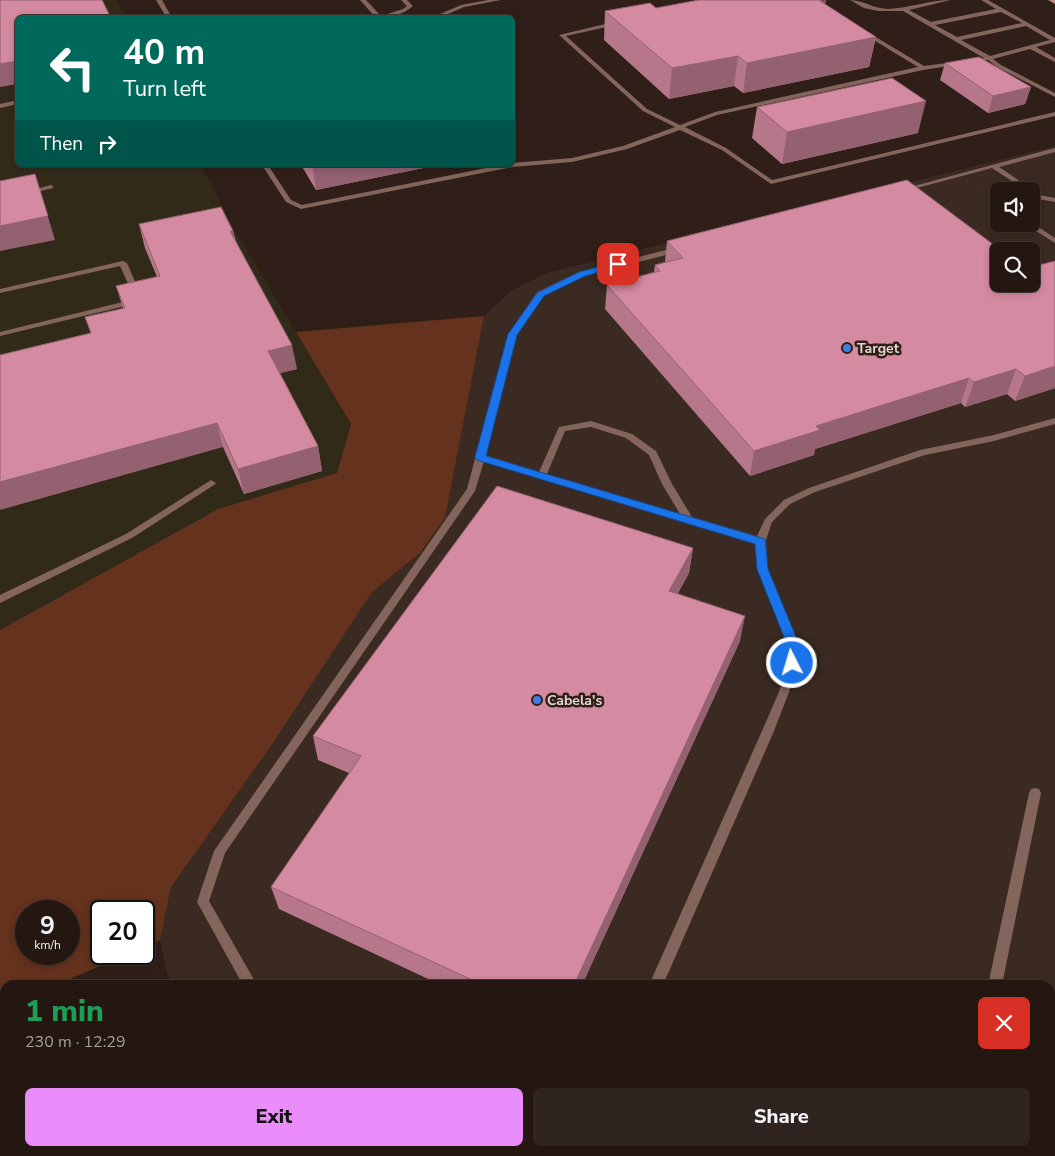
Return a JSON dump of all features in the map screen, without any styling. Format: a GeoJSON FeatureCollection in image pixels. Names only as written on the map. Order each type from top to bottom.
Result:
{"type":"FeatureCollection","features":[{"type":"Feature","properties":{"kind":"lane"},"geometry":{"type":"LineString","coordinates":[[159,0],[168,15]]}},
{"type":"Feature","properties":{"kind":"lane"},"geometry":{"type":"LineString","coordinates":[[363,0],[378,15]]}},
{"type":"Feature","properties":{"kind":"lane"},"geometry":{"type":"LineString","coordinates":[[387,15],[406,10],[410,6],[404,0]]}},
{"type":"Feature","properties":{"kind":"lane"},"geometry":{"type":"LineString","coordinates":[[440,15],[463,6],[498,0]]}},
{"type":"Feature","properties":{"kind":"lane"},"geometry":{"type":"LineString","coordinates":[[853,0],[865,7],[878,11],[904,9],[948,0]]}},
{"type":"Feature","properties":{"kind":"lane"},"geometry":{"type":"LineString","coordinates":[[984,0],[1055,40]]}},
{"type":"Feature","properties":{"kind":"lane"},"geometry":{"type":"LineString","coordinates":[[904,9],[989,58],[999,66],[1055,95]]}},
{"type":"Feature","properties":{"kind":"lane"},"geometry":{"type":"LineString","coordinates":[[931,24],[1001,10]]}},
{"type":"Feature","properties":{"kind":"lane"},"geometry":{"type":"LineString","coordinates":[[627,22],[562,35],[645,110],[724,149],[771,182],[1055,114]]}},
{"type":"Feature","properties":{"kind":"lane"},"geometry":{"type":"LineString","coordinates":[[957,39],[1027,24]]}},
{"type":"Feature","properties":{"kind":"lane"},"geometry":{"type":"LineString","coordinates":[[859,29],[923,68]]}},
{"type":"Feature","properties":{"kind":"lane"},"geometry":{"type":"LineString","coordinates":[[515,164],[572,160],[625,148],[715,114],[923,68],[950,63],[972,63],[1055,40]]}},
{"type":"Feature","properties":{"kind":"lane"},"geometry":{"type":"LineString","coordinates":[[1030,46],[1055,60]]}},
{"type":"Feature","properties":{"kind":"lane"},"geometry":{"type":"LineString","coordinates":[[0,106],[15,103]]}},
{"type":"Feature","properties":{"kind":"lane"},"geometry":{"type":"LineString","coordinates":[[894,192],[917,190],[992,166],[1055,150]]}},
{"type":"Feature","properties":{"kind":"lane"},"geometry":{"type":"LineString","coordinates":[[992,166],[1017,182]]}},
{"type":"Feature","properties":{"kind":"lane"},"geometry":{"type":"LineString","coordinates":[[266,167],[288,201],[302,207],[498,167]]}},
{"type":"Feature","properties":{"kind":"lane"},"geometry":{"type":"LineString","coordinates":[[17,194],[50,187]]}},
{"type":"Feature","properties":{"kind":"lane"},"geometry":{"type":"LineString","coordinates":[[1040,198],[1055,200]]}},
{"type":"Feature","properties":{"kind":"lane"},"geometry":{"type":"LineString","coordinates":[[1040,230],[1055,241]]}},
{"type":"Feature","properties":{"kind":"lane"},"geometry":{"type":"LineString","coordinates":[[247,980],[203,902],[220,851],[472,488],[512,334],[540,294],[582,274],[686,246]]}},
{"type":"Feature","properties":{"kind":"lane"},"geometry":{"type":"LineString","coordinates":[[0,291],[123,263],[139,300],[0,334]]}},
{"type":"Feature","properties":{"kind":"lane"},"geometry":{"type":"LineString","coordinates":[[658,980],[768,731],[784,692],[792,663],[790,637],[763,569],[761,541],[768,521],[787,502],[812,490],[923,452],[994,438],[1055,421]]}},
{"type":"Feature","properties":{"kind":"lane"},"geometry":{"type":"LineString","coordinates":[[542,476],[562,429],[591,424],[629,436],[653,453],[666,484],[689,520]]}},
{"type":"Feature","properties":{"kind":"lane"},"geometry":{"type":"LineString","coordinates":[[480,457],[761,541]]}},
{"type":"Feature","properties":{"kind":"lane"},"geometry":{"type":"LineString","coordinates":[[0,599],[130,536],[211,482]]}},
{"type":"Feature","properties":{"kind":"lane"},"geometry":{"type":"LineString","coordinates":[[996,980],[1035,793]]}},
{"type":"Feature","properties":{"kind":"shaded area"},"geometry":{"type":"Polygon","coordinates":[[[0,0],[116,0],[124,15],[15,15],[15,167],[202,167],[233,227],[351,424],[337,473],[218,509],[0,630],[0,0]]]}},
{"type":"Feature","properties":{"kind":"shaded area"},"geometry":{"type":"Polygon","coordinates":[[[1055,146],[1055,980],[171,980],[168,976],[160,940],[171,887],[269,749],[372,591],[420,553],[445,518],[484,316],[511,291],[547,273],[1055,146]]]}},
{"type":"Feature","properties":{"kind":"shaded area"},"geometry":{"type":"Polygon","coordinates":[[[484,316],[445,518],[420,553],[372,592],[269,749],[171,887],[160,940],[155,942],[155,900],[90,900],[90,965],[102,965],[68,980],[0,980],[0,630],[218,509],[337,473],[351,424],[296,332],[484,316]]]}},
{"type":"Feature","properties":{"kind":"building"},"geometry":{"type":"Polygon","coordinates":[[[0,0],[102,0],[110,15],[15,15],[15,62],[0,64],[0,0]]]}},
{"type":"Feature","properties":{"kind":"building"},"geometry":{"type":"Polygon","coordinates":[[[699,0],[822,0],[820,1],[876,37],[747,63],[738,56],[672,68],[605,11],[650,3],[656,8],[699,0]]]}},
{"type":"Feature","properties":{"kind":"building"},"geometry":{"type":"Polygon","coordinates":[[[979,57],[1031,87],[993,96],[945,63],[979,57]]]}},
{"type":"Feature","properties":{"kind":"building"},"geometry":{"type":"Polygon","coordinates":[[[892,78],[926,101],[787,132],[757,107],[892,78]]]}},
{"type":"Feature","properties":{"kind":"building"},"geometry":{"type":"Polygon","coordinates":[[[35,174],[48,216],[0,226],[0,181],[35,174]]]}},
{"type":"Feature","properties":{"kind":"building","name":"Target"},"geometry":{"type":"Polygon","coordinates":[[[907,180],[990,242],[990,292],[1040,292],[1040,265],[1055,261],[1055,366],[1025,376],[1016,369],[974,382],[969,378],[816,426],[820,430],[754,451],[607,285],[660,271],[655,265],[683,258],[667,241],[907,180]]]}},
{"type":"Feature","properties":{"kind":"building"},"geometry":{"type":"Polygon","coordinates":[[[221,207],[233,231],[230,231],[292,345],[268,351],[318,446],[238,469],[217,423],[0,482],[0,355],[91,333],[85,317],[125,308],[116,286],[160,276],[139,224],[221,207]]]}},
{"type":"Feature","properties":{"kind":"building","name":"Cabela's"},"geometry":{"type":"Polygon","coordinates":[[[497,486],[693,548],[669,591],[745,616],[576,980],[472,980],[271,887],[361,756],[313,736],[497,486]]]}},
{"type":"Feature","properties":{"kind":"place","name":"Target"},"geometry":{"type":"Point","coordinates":[847,348]}},
{"type":"Feature","properties":{"kind":"place","name":"Cabela's"},"geometry":{"type":"Point","coordinates":[537,700]}},
{"type":"Feature","properties":{"kind":"route"},"geometry":{"type":"LineString","coordinates":[[618,264],[582,274],[540,294],[512,334],[480,457],[761,541],[763,569],[790,637],[792,663]]}}]}
